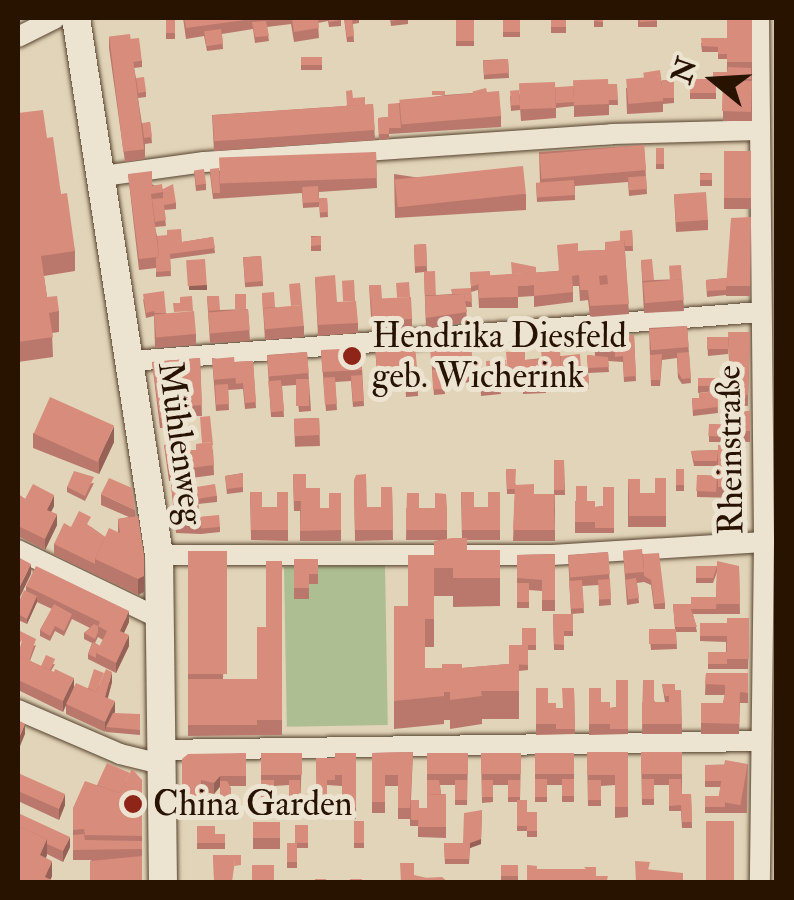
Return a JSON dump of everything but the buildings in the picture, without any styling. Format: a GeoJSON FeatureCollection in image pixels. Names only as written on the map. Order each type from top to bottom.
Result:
{"type":"FeatureCollection","features":[{"type":"Feature","properties":{"kind":"main road","name":"Mühlenweg"},"geometry":{"type":"LineString","coordinates":[[76,18],[159,554],[162,882]]}},
{"type":"Feature","properties":{"kind":"street"},"geometry":{"type":"LineString","coordinates":[[18,37],[56,18]]}},
{"type":"Feature","properties":{"kind":"street","name":"Rheinstraße"},"geometry":{"type":"LineString","coordinates":[[759,18],[764,542],[760,882]]}},
{"type":"Feature","properties":{"kind":"street"},"geometry":{"type":"LineString","coordinates":[[103,176],[204,162],[612,134],[760,130]]}},
{"type":"Feature","properties":{"kind":"street"},"geometry":{"type":"LineString","coordinates":[[132,361],[760,312]]}},
{"type":"Feature","properties":{"kind":"street"},"geometry":{"type":"LineString","coordinates":[[159,554],[552,555],[764,542]]}},
{"type":"Feature","properties":{"kind":"street"},"geometry":{"type":"LineString","coordinates":[[18,550],[162,619]]}},
{"type":"Feature","properties":{"kind":"street"},"geometry":{"type":"LineString","coordinates":[[18,710],[120,754],[161,757],[761,742]]}},
{"type":"Feature","properties":{"kind":"green space"},"geometry":{"type":"Polygon","coordinates":[[[385,565],[388,725],[287,727],[284,567],[385,565]]]}},
{"type":"Feature","properties":{"kind":"place","name":"Hendrika Diesfeld geb. Wicherink"},"geometry":{"type":"Point","coordinates":[352,356]}},
{"type":"Feature","properties":{"kind":"place","name":"China Garden"},"geometry":{"type":"Point","coordinates":[133,804]}}]}
